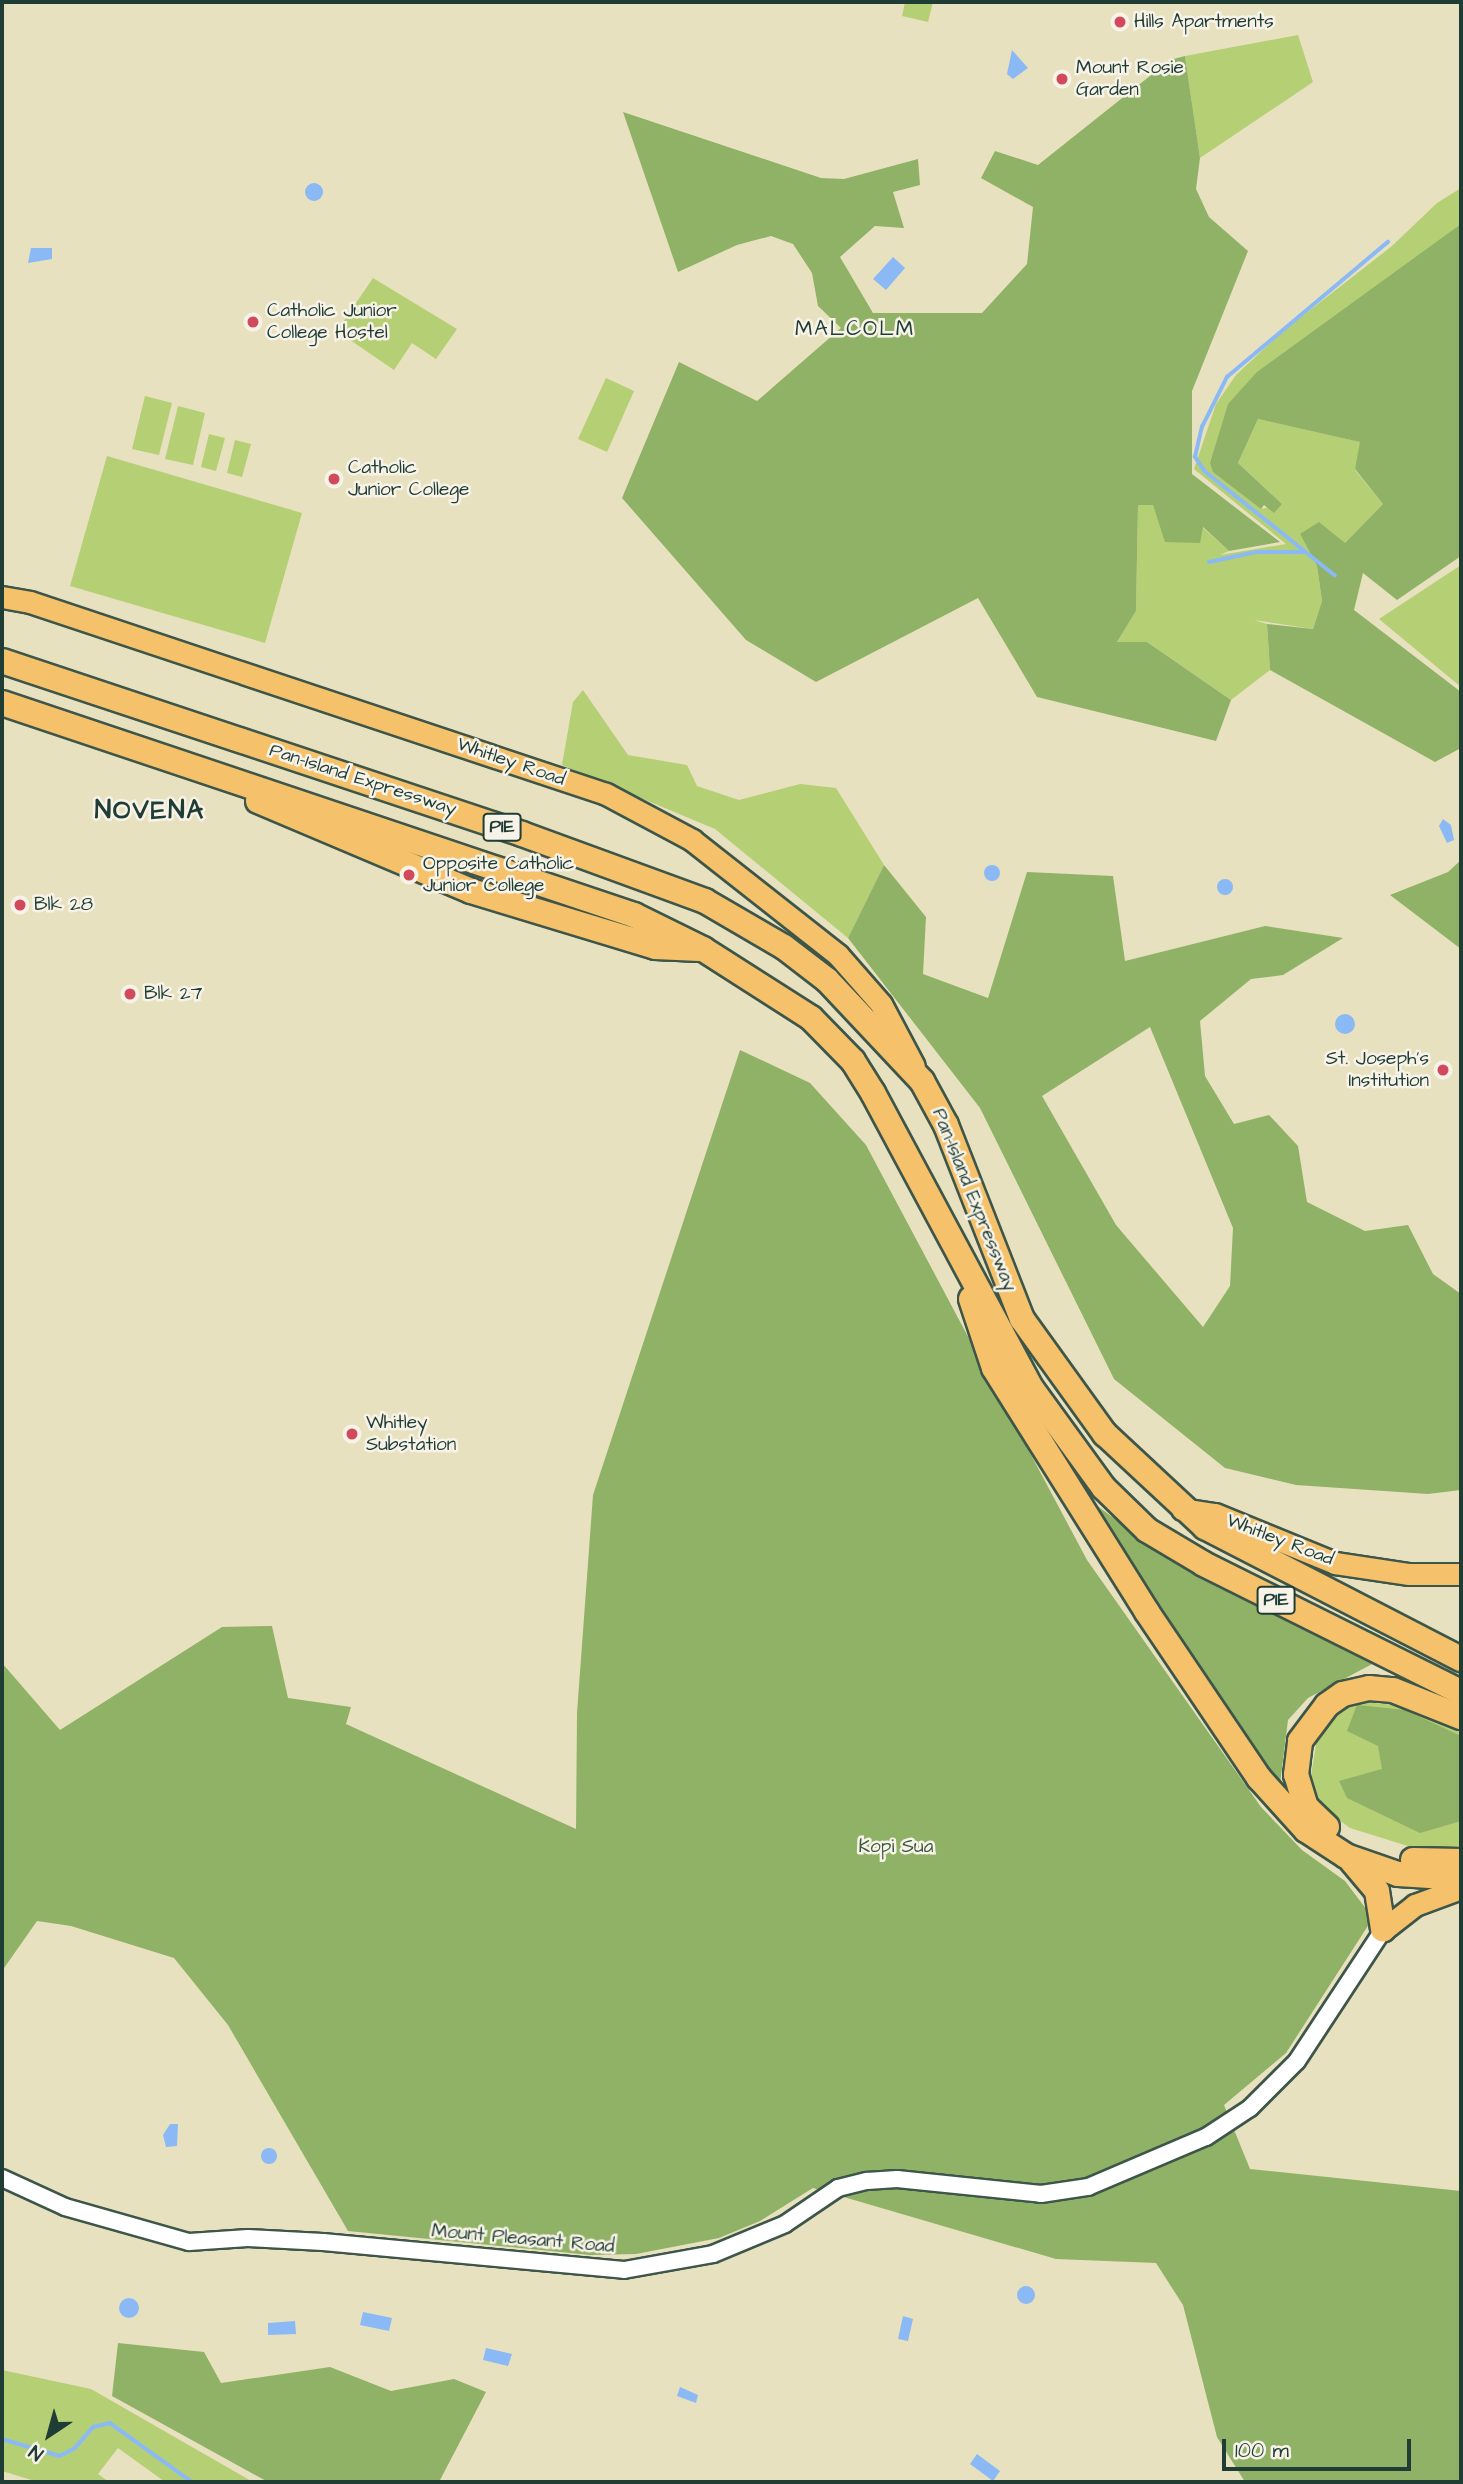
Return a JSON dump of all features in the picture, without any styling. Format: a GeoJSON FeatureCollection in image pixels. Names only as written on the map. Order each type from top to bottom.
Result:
{"type":"FeatureCollection","features":[{"type":"Feature","properties":{"kind":"highway","name":"Pan-Island Expressway"},"geometry":{"type":"LineString","coordinates":[[2,661],[522,834],[705,901],[784,947],[827,980],[922,1080],[946,1125],[1022,1319],[1105,1434],[1182,1509],[1224,1539],[1461,1659]]}},
{"type":"Feature","properties":{"kind":"highway","name":"Pan-Island Expressway"},"geometry":{"type":"LineString","coordinates":[[2,702],[107,738],[170,768],[471,891],[655,947],[703,949],[811,1018],[853,1061],[1032,1389],[1104,1488],[1147,1530],[1203,1564],[1461,1692]]}},
{"type":"Feature","properties":{"kind":"highway"},"geometry":{"type":"LineString","coordinates":[[950,1236],[994,1368],[1147,1612],[1259,1778],[1306,1830],[1346,1856],[1398,1874],[1461,1878]]}},
{"type":"Feature","properties":{"kind":"highway"},"geometry":{"type":"LineString","coordinates":[[1461,1717],[1393,1690],[1369,1688],[1343,1694],[1311,1722],[1300,1741],[1296,1775],[1306,1807],[1345,1839],[1388,1856],[1428,1862],[1461,1861]]}},
{"type":"Feature","properties":{"kind":"highway"},"geometry":{"type":"LineString","coordinates":[[1346,1856],[1377,1891],[1383,1930]]}},
{"type":"Feature","properties":{"kind":"main road","name":"Whitley Road"},"geometry":{"type":"LineString","coordinates":[[2,597],[108,627],[606,794],[692,840],[838,955],[881,1004],[922,1080]]}},
{"type":"Feature","properties":{"kind":"main road","name":"Whitley Road"},"geometry":{"type":"LineString","coordinates":[[1182,1509],[1214,1514],[1335,1563],[1409,1574],[1461,1574]]}},
{"type":"Feature","properties":{"kind":"main road"},"geometry":{"type":"LineString","coordinates":[[1383,1930],[1415,1905],[1461,1888]]}},
{"type":"Feature","properties":{"kind":"street","name":"Mount Pleasant Road"},"geometry":{"type":"LineString","coordinates":[[2,2178],[65,2207],[189,2242],[248,2238],[323,2242],[624,2270],[713,2254],[785,2224],[838,2188],[867,2180],[897,2179],[1041,2194],[1088,2187],[1206,2137],[1250,2108],[1297,2061],[1383,1930]]}},
{"type":"Feature","properties":{"kind":"green space"},"geometry":{"type":"Polygon","coordinates":[[[905,2],[933,2],[928,22],[902,16],[905,2]]]}},
{"type":"Feature","properties":{"kind":"green space"},"geometry":{"type":"Polygon","coordinates":[[[1298,35],[1313,82],[1200,158],[1185,56],[1298,35]]]}},
{"type":"Feature","properties":{"kind":"green space"},"geometry":{"type":"Polygon","coordinates":[[[1185,56],[1200,158],[1196,189],[1209,217],[1248,251],[1192,391],[1192,474],[1280,542],[1229,551],[1203,527],[1200,543],[1165,542],[1153,505],[1138,505],[1136,611],[1117,642],[1147,642],[1231,700],[1216,741],[1037,697],[978,598],[816,682],[746,640],[622,498],[679,362],[757,401],[841,328],[818,306],[812,273],[793,244],[771,236],[737,245],[678,272],[623,112],[821,178],[844,179],[918,159],[920,185],[893,192],[904,228],[875,226],[840,257],[873,313],[982,313],[1027,264],[1033,207],[981,178],[995,151],[1038,165],[1170,60],[1185,56]]]}},
{"type":"Feature","properties":{"kind":"green space"},"geometry":{"type":"Polygon","coordinates":[[[1461,188],[1461,272],[1397,271],[1210,462],[1261,509],[1282,504],[1238,463],[1258,419],[1361,442],[1355,470],[1383,504],[1345,543],[1300,534],[1317,566],[1322,601],[1313,629],[1254,620],[1267,624],[1270,670],[1231,700],[1147,642],[1117,642],[1136,611],[1138,505],[1153,505],[1202,527],[1229,551],[1220,555],[1286,544],[1194,469],[1216,404],[1236,375],[1282,332],[1392,246],[1437,203],[1461,188]]]}},
{"type":"Feature","properties":{"kind":"green space"},"geometry":{"type":"Polygon","coordinates":[[[1461,224],[1461,556],[1397,600],[1363,573],[1354,610],[1461,692],[1461,748],[1435,762],[1270,670],[1267,624],[1313,629],[1322,601],[1317,566],[1300,534],[1319,522],[1345,543],[1383,504],[1355,469],[1360,442],[1258,419],[1238,463],[1282,504],[1274,513],[1264,505],[1261,509],[1213,472],[1210,463],[1228,404],[1257,372],[1461,224]]]}},
{"type":"Feature","properties":{"kind":"green space"},"geometry":{"type":"Polygon","coordinates":[[[373,278],[457,329],[436,359],[412,343],[394,370],[337,331],[373,278]]]}},
{"type":"Feature","properties":{"kind":"green space"},"geometry":{"type":"Polygon","coordinates":[[[606,378],[634,391],[607,452],[578,439],[606,378]]]}},
{"type":"Feature","properties":{"kind":"green space"},"geometry":{"type":"Polygon","coordinates":[[[145,396],[172,403],[159,455],[132,449],[145,396]]]}},
{"type":"Feature","properties":{"kind":"green space"},"geometry":{"type":"Polygon","coordinates":[[[178,406],[205,413],[193,465],[165,459],[178,406]]]}},
{"type":"Feature","properties":{"kind":"green space"},"geometry":{"type":"Polygon","coordinates":[[[209,434],[225,438],[216,471],[201,467],[209,434]]]}},
{"type":"Feature","properties":{"kind":"green space"},"geometry":{"type":"Polygon","coordinates":[[[235,440],[251,444],[242,477],[227,473],[235,440]]]}},
{"type":"Feature","properties":{"kind":"green space"},"geometry":{"type":"Polygon","coordinates":[[[107,456],[302,513],[265,643],[70,586],[107,456]]]}},
{"type":"Feature","properties":{"kind":"green space"},"geometry":{"type":"Polygon","coordinates":[[[1461,565],[1461,687],[1379,619],[1461,565]]]}},
{"type":"Feature","properties":{"kind":"green space"},"geometry":{"type":"Polygon","coordinates":[[[583,690],[628,755],[687,765],[697,786],[739,800],[800,784],[836,788],[884,865],[848,938],[715,829],[562,765],[573,702],[583,690]]]}},
{"type":"Feature","properties":{"kind":"green space"},"geometry":{"type":"Polygon","coordinates":[[[1461,860],[1461,949],[1390,895],[1448,872],[1461,860]]]}},
{"type":"Feature","properties":{"kind":"green space"},"geometry":{"type":"Polygon","coordinates":[[[884,865],[926,917],[923,974],[988,998],[1027,872],[1113,876],[1125,961],[1265,926],[1343,938],[1283,975],[1251,979],[1200,1021],[1205,1076],[1234,1124],[1269,1115],[1298,1146],[1307,1202],[1365,1231],[1408,1225],[1433,1274],[1461,1294],[1461,1490],[1428,1494],[1296,1485],[1225,1468],[1114,1379],[980,1108],[848,938],[884,865]],[[1150,1027],[1042,1096],[1116,1225],[1203,1327],[1230,1286],[1233,1228],[1150,1027]]]}},
{"type":"Feature","properties":{"kind":"green space","name":"Kopi Sua"},"geometry":{"type":"Polygon","coordinates":[[[740,1050],[810,1083],[866,1145],[1087,1560],[1261,1807],[1302,1850],[1345,1881],[1373,1918],[1286,2053],[1224,2105],[1250,2169],[1461,2191],[1461,2482],[1245,2482],[1217,2437],[1183,2305],[1156,2263],[1056,2259],[813,2188],[760,2221],[719,2238],[636,2254],[590,2255],[348,2231],[228,2025],[174,1958],[71,1926],[37,1921],[2,1971],[2,1663],[60,1730],[222,1627],[272,1626],[288,1698],[351,1707],[346,1724],[576,1829],[577,1713],[593,1495],[740,1050]]]}},
{"type":"Feature","properties":{"kind":"green space"},"geometry":{"type":"Polygon","coordinates":[[[1092,1502],[1142,1539],[1376,1662],[1308,1698],[1288,1720],[1279,1792],[1092,1502]]]}},
{"type":"Feature","properties":{"kind":"green space"},"geometry":{"type":"Polygon","coordinates":[[[1354,1701],[1406,1706],[1461,1730],[1461,1851],[1427,1852],[1350,1828],[1328,1812],[1309,1788],[1317,1739],[1334,1713],[1354,1701]]]}},
{"type":"Feature","properties":{"kind":"green space"},"geometry":{"type":"Polygon","coordinates":[[[1357,1705],[1405,1710],[1461,1736],[1461,1821],[1420,1833],[1347,1798],[1339,1781],[1382,1769],[1378,1746],[1347,1731],[1357,1705]]]}},
{"type":"Feature","properties":{"kind":"green space"},"geometry":{"type":"Polygon","coordinates":[[[118,2343],[204,2352],[221,2383],[330,2367],[391,2391],[454,2379],[486,2392],[439,2482],[268,2482],[112,2396],[118,2343]]]}},
{"type":"Feature","properties":{"kind":"green space"},"geometry":{"type":"Polygon","coordinates":[[[2,2370],[91,2389],[253,2482],[165,2482],[118,2448],[98,2474],[109,2482],[38,2482],[2,2471],[2,2370]]]}},
{"type":"Feature","properties":{"kind":"water"},"geometry":{"type":"Polygon","coordinates":[[[1012,50],[1028,68],[1013,79],[1007,74],[1012,50]]]}},
{"type":"Feature","properties":{"kind":"water"},"geometry":{"type":"Polygon","coordinates":[[[310,183],[318,183],[323,192],[321,199],[310,201],[305,196],[305,188],[310,183]]]}},
{"type":"Feature","properties":{"kind":"water"},"geometry":{"type":"Polygon","coordinates":[[[31,248],[52,248],[52,259],[28,263],[31,248]]]}},
{"type":"Feature","properties":{"kind":"water"},"geometry":{"type":"Polygon","coordinates":[[[893,257],[905,268],[886,290],[873,279],[893,257]]]}},
{"type":"Feature","properties":{"kind":"water"},"geometry":{"type":"Polygon","coordinates":[[[1443,819],[1451,825],[1454,840],[1447,843],[1439,826],[1443,819]]]}},
{"type":"Feature","properties":{"kind":"water"},"geometry":{"type":"Polygon","coordinates":[[[989,865],[995,865],[1000,873],[998,879],[989,881],[984,876],[984,870],[989,865]]]}},
{"type":"Feature","properties":{"kind":"water"},"geometry":{"type":"Polygon","coordinates":[[[1222,879],[1228,879],[1233,887],[1231,893],[1222,895],[1217,890],[1217,884],[1222,879]]]}},
{"type":"Feature","properties":{"kind":"water"},"geometry":{"type":"Polygon","coordinates":[[[1345,1014],[1352,1017],[1355,1024],[1352,1031],[1345,1034],[1338,1031],[1335,1024],[1338,1017],[1345,1014]]]}},
{"type":"Feature","properties":{"kind":"water"},"geometry":{"type":"Polygon","coordinates":[[[170,2124],[178,2124],[177,2146],[166,2147],[163,2135],[170,2124]]]}},
{"type":"Feature","properties":{"kind":"water"},"geometry":{"type":"Polygon","coordinates":[[[269,2148],[275,2150],[275,2162],[269,2164],[263,2162],[261,2156],[263,2150],[269,2148]]]}},
{"type":"Feature","properties":{"kind":"water"},"geometry":{"type":"Polygon","coordinates":[[[1026,2286],[1034,2291],[1035,2295],[1030,2303],[1026,2304],[1018,2299],[1017,2295],[1022,2287],[1026,2286]]]}},
{"type":"Feature","properties":{"kind":"water"},"geometry":{"type":"Polygon","coordinates":[[[129,2298],[136,2301],[139,2308],[136,2315],[129,2318],[122,2315],[119,2308],[122,2301],[129,2298]]]}},
{"type":"Feature","properties":{"kind":"water"},"geometry":{"type":"Polygon","coordinates":[[[363,2312],[392,2318],[389,2331],[360,2325],[363,2312]]]}},
{"type":"Feature","properties":{"kind":"water"},"geometry":{"type":"Polygon","coordinates":[[[903,2316],[913,2319],[908,2341],[898,2339],[903,2316]]]}},
{"type":"Feature","properties":{"kind":"water"},"geometry":{"type":"Polygon","coordinates":[[[295,2321],[296,2334],[268,2335],[268,2323],[295,2321]]]}},
{"type":"Feature","properties":{"kind":"water"},"geometry":{"type":"Polygon","coordinates":[[[486,2348],[512,2354],[508,2366],[483,2360],[486,2348]]]}},
{"type":"Feature","properties":{"kind":"water"},"geometry":{"type":"Polygon","coordinates":[[[680,2387],[698,2395],[696,2403],[677,2396],[680,2387]]]}},
{"type":"Feature","properties":{"kind":"water"},"geometry":{"type":"Polygon","coordinates":[[[977,2454],[1000,2471],[993,2481],[970,2464],[977,2454]]]}},
{"type":"Feature","properties":{"kind":"waterway"},"geometry":{"type":"LineString","coordinates":[[1335,576],[1205,472],[1195,457],[1202,427],[1227,377],[1388,242]]}},
{"type":"Feature","properties":{"kind":"waterway"},"geometry":{"type":"LineString","coordinates":[[1209,562],[1257,552],[1304,552]]}},
{"type":"Feature","properties":{"kind":"waterway"},"geometry":{"type":"LineString","coordinates":[[2,2439],[60,2456],[75,2448],[93,2427],[110,2423],[192,2482]]}},
{"type":"Feature","properties":{"kind":"place","name":"Hills Apartments"},"geometry":{"type":"Point","coordinates":[1120,22]}},
{"type":"Feature","properties":{"kind":"place","name":"Mount Rosie Garden"},"geometry":{"type":"Point","coordinates":[1062,79]}},
{"type":"Feature","properties":{"kind":"place","name":"Catholic Junior College Hostel"},"geometry":{"type":"Point","coordinates":[253,322]}},
{"type":"Feature","properties":{"kind":"place","name":"Catholic Junior College"},"geometry":{"type":"Point","coordinates":[334,479]}},
{"type":"Feature","properties":{"kind":"place","name":"Opposite Catholic Junior College"},"geometry":{"type":"Point","coordinates":[409,875]}},
{"type":"Feature","properties":{"kind":"place","name":"Blk 28"},"geometry":{"type":"Point","coordinates":[20,905]}},
{"type":"Feature","properties":{"kind":"place","name":"Blk 27"},"geometry":{"type":"Point","coordinates":[130,994]}},
{"type":"Feature","properties":{"kind":"place","name":"St. Joseph's Institution"},"geometry":{"type":"Point","coordinates":[1443,1070]}},
{"type":"Feature","properties":{"kind":"place","name":"Whitley Substation"},"geometry":{"type":"Point","coordinates":[352,1434]}},
{"type":"Feature","properties":{"kind":"district","name":"MALCOLM"},"geometry":{"type":"Point","coordinates":[855,329]}},
{"type":"Feature","properties":{"kind":"district","name":"NOVENA"},"geometry":{"type":"Point","coordinates":[150,811]}}]}
